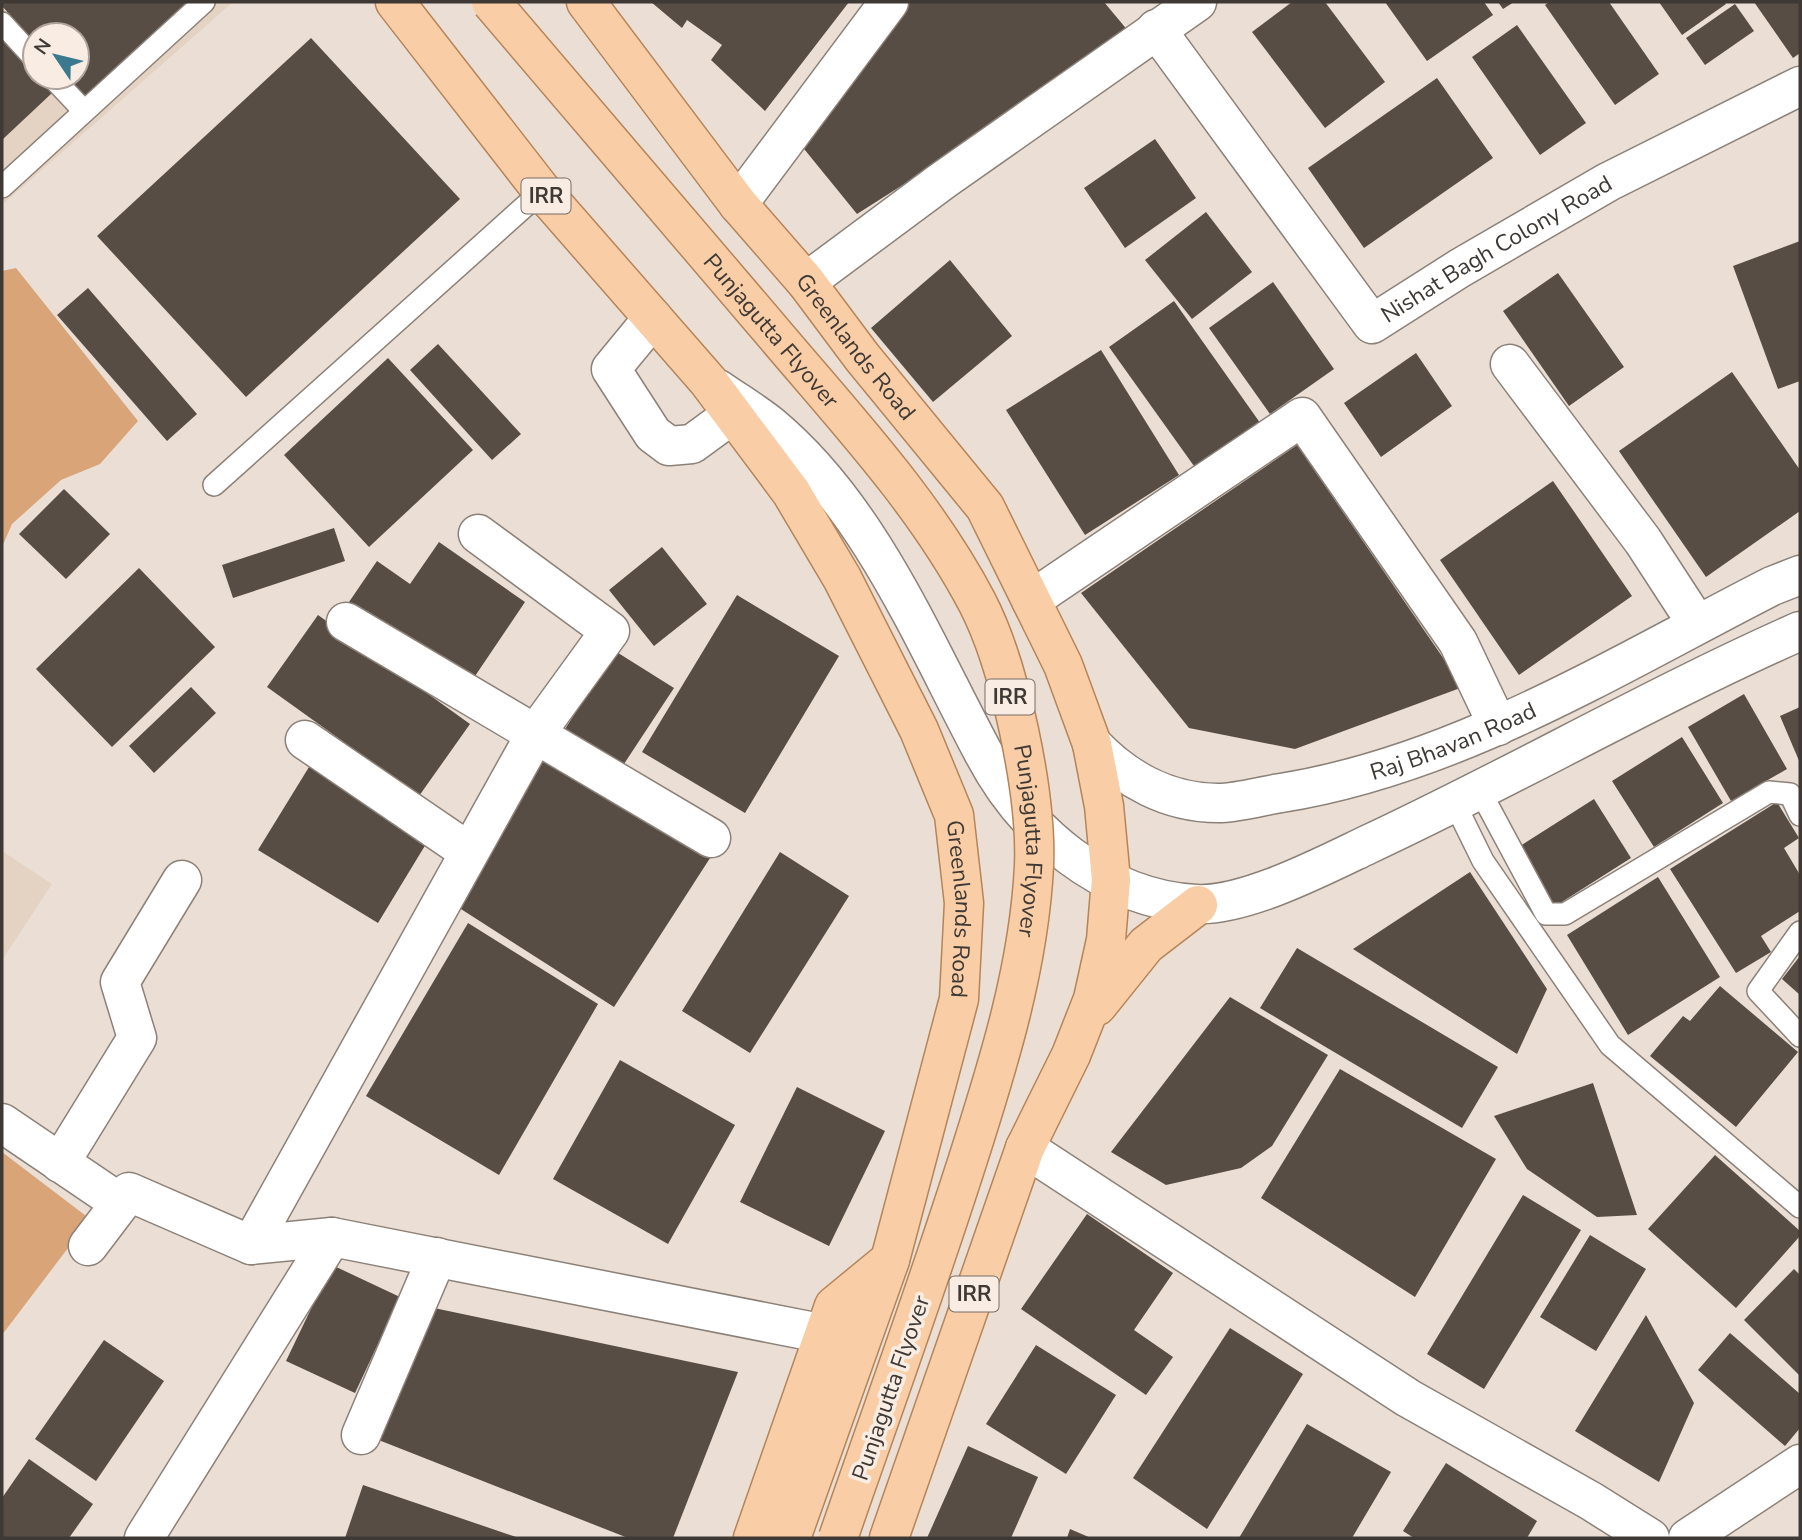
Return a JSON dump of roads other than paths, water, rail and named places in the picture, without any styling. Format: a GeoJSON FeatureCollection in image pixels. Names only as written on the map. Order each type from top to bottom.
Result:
{"type":"FeatureCollection","features":[{"type":"Feature","properties":{"kind":"main road","name":"Greenlands Road"},"geometry":{"type":"LineString","coordinates":[[395,2],[542,191],[708,381],[791,492],[842,578],[919,730],[954,815],[964,903],[959,999],[890,1261]]}},
{"type":"Feature","properties":{"kind":"main road","name":"Punjagutta Flyover"},"geometry":{"type":"LineString","coordinates":[[491,2],[862,438],[928,522],[978,604],[1009,691],[1027,772],[1034,863],[1020,979],[992,1082],[944,1234],[838,1538]]}},
{"type":"Feature","properties":{"kind":"main road","name":"Greenlands Road"},"geometry":{"type":"LineString","coordinates":[[593,5],[738,204],[806,282],[862,358],[985,507],[1063,665],[1092,744],[1104,806],[1111,880],[1106,940],[1096,987],[1070,1055],[1024,1148],[889,1538]]}},
{"type":"Feature","properties":{"kind":"main road"},"geometry":{"type":"LineString","coordinates":[[1070,1055],[1102,996],[1146,945],[1198,905]]}},
{"type":"Feature","properties":{"kind":"main road","name":"Punjagutta Flyover"},"geometry":{"type":"LineString","coordinates":[[791,1538],[890,1261]]}},
{"type":"Feature","properties":{"kind":"main road"},"geometry":{"type":"LineString","coordinates":[[753,1538],[834,1306],[890,1261]]}},
{"type":"Feature","properties":{"kind":"street"},"geometry":{"type":"LineString","coordinates":[[738,204],[890,2]]}},
{"type":"Feature","properties":{"kind":"street"},"geometry":{"type":"LineString","coordinates":[[806,282],[942,181],[1197,2]]}},
{"type":"Feature","properties":{"kind":"street","name":"Nishat Bagh Colony Road"},"geometry":{"type":"LineString","coordinates":[[1156,29],[1372,324],[1460,268],[1608,182],[1800,86]]}},
{"type":"Feature","properties":{"kind":"street"},"geometry":{"type":"LineString","coordinates":[[653,318],[611,369],[653,434],[669,446],[692,444],[733,414]]}},
{"type":"Feature","properties":{"kind":"street"},"geometry":{"type":"LineString","coordinates":[[1510,364],[1643,541],[1697,624]]}},
{"type":"Feature","properties":{"kind":"street","name":"Greenlands Road"},"geometry":{"type":"LineString","coordinates":[[708,381],[771,426],[816,471],[860,527],[1007,794],[1037,828],[1063,850],[1111,880]]}},
{"type":"Feature","properties":{"kind":"street"},"geometry":{"type":"LineString","coordinates":[[1031,600],[1302,417],[1458,642],[1498,726]]}},
{"type":"Feature","properties":{"kind":"street"},"geometry":{"type":"LineString","coordinates":[[251,1245],[536,733],[610,631],[478,534]]}},
{"type":"Feature","properties":{"kind":"street","name":"Raj Bhavan Road"},"geometry":{"type":"LineString","coordinates":[[1092,744],[1112,766],[1133,781],[1159,792],[1218,803],[1336,784],[1498,726],[1697,624],[1800,575]]}},
{"type":"Feature","properties":{"kind":"street"},"geometry":{"type":"LineString","coordinates":[[346,622],[711,838]]}},
{"type":"Feature","properties":{"kind":"street"},"geometry":{"type":"LineString","coordinates":[[1111,880],[1139,892],[1198,905],[1280,884],[1467,798],[1720,667],[1800,631]]}},
{"type":"Feature","properties":{"kind":"street"},"geometry":{"type":"LineString","coordinates":[[305,740],[469,852]]}},
{"type":"Feature","properties":{"kind":"street"},"geometry":{"type":"LineString","coordinates":[[60,1163],[137,1038],[120,982],[182,880]]}},
{"type":"Feature","properties":{"kind":"street"},"geometry":{"type":"LineString","coordinates":[[2,1123],[120,1203]]}},
{"type":"Feature","properties":{"kind":"street"},"geometry":{"type":"LineString","coordinates":[[1024,1148],[1408,1398],[1591,1500],[1650,1538]]}},
{"type":"Feature","properties":{"kind":"street"},"geometry":{"type":"LineString","coordinates":[[88,1246],[129,1192],[251,1245],[332,1237],[825,1334]]}},
{"type":"Feature","properties":{"kind":"street"},"geometry":{"type":"LineString","coordinates":[[144,1538],[332,1237]]}},
{"type":"Feature","properties":{"kind":"street"},"geometry":{"type":"LineString","coordinates":[[361,1435],[437,1257]]}},
{"type":"Feature","properties":{"kind":"street"},"geometry":{"type":"LineString","coordinates":[[1688,1538],[1800,1464]]}},
{"type":"Feature","properties":{"kind":"lane"},"geometry":{"type":"LineString","coordinates":[[2,187],[204,2]]}},
{"type":"Feature","properties":{"kind":"lane"},"geometry":{"type":"LineString","coordinates":[[2,23],[21,44]]}},
{"type":"Feature","properties":{"kind":"lane"},"geometry":{"type":"LineString","coordinates":[[65,91],[84,111]]}},
{"type":"Feature","properties":{"kind":"lane"},"geometry":{"type":"LineString","coordinates":[[214,485],[542,191]]}},
{"type":"Feature","properties":{"kind":"lane"},"geometry":{"type":"LineString","coordinates":[[1467,798],[1546,914],[1564,914],[1769,792],[1790,794],[1800,814]]}},
{"type":"Feature","properties":{"kind":"lane"},"geometry":{"type":"LineString","coordinates":[[1467,798],[1483,861],[1610,1045],[1800,1207]]}},
{"type":"Feature","properties":{"kind":"lane"},"geometry":{"type":"LineString","coordinates":[[1800,932],[1758,991],[1800,1036]]}}]}
